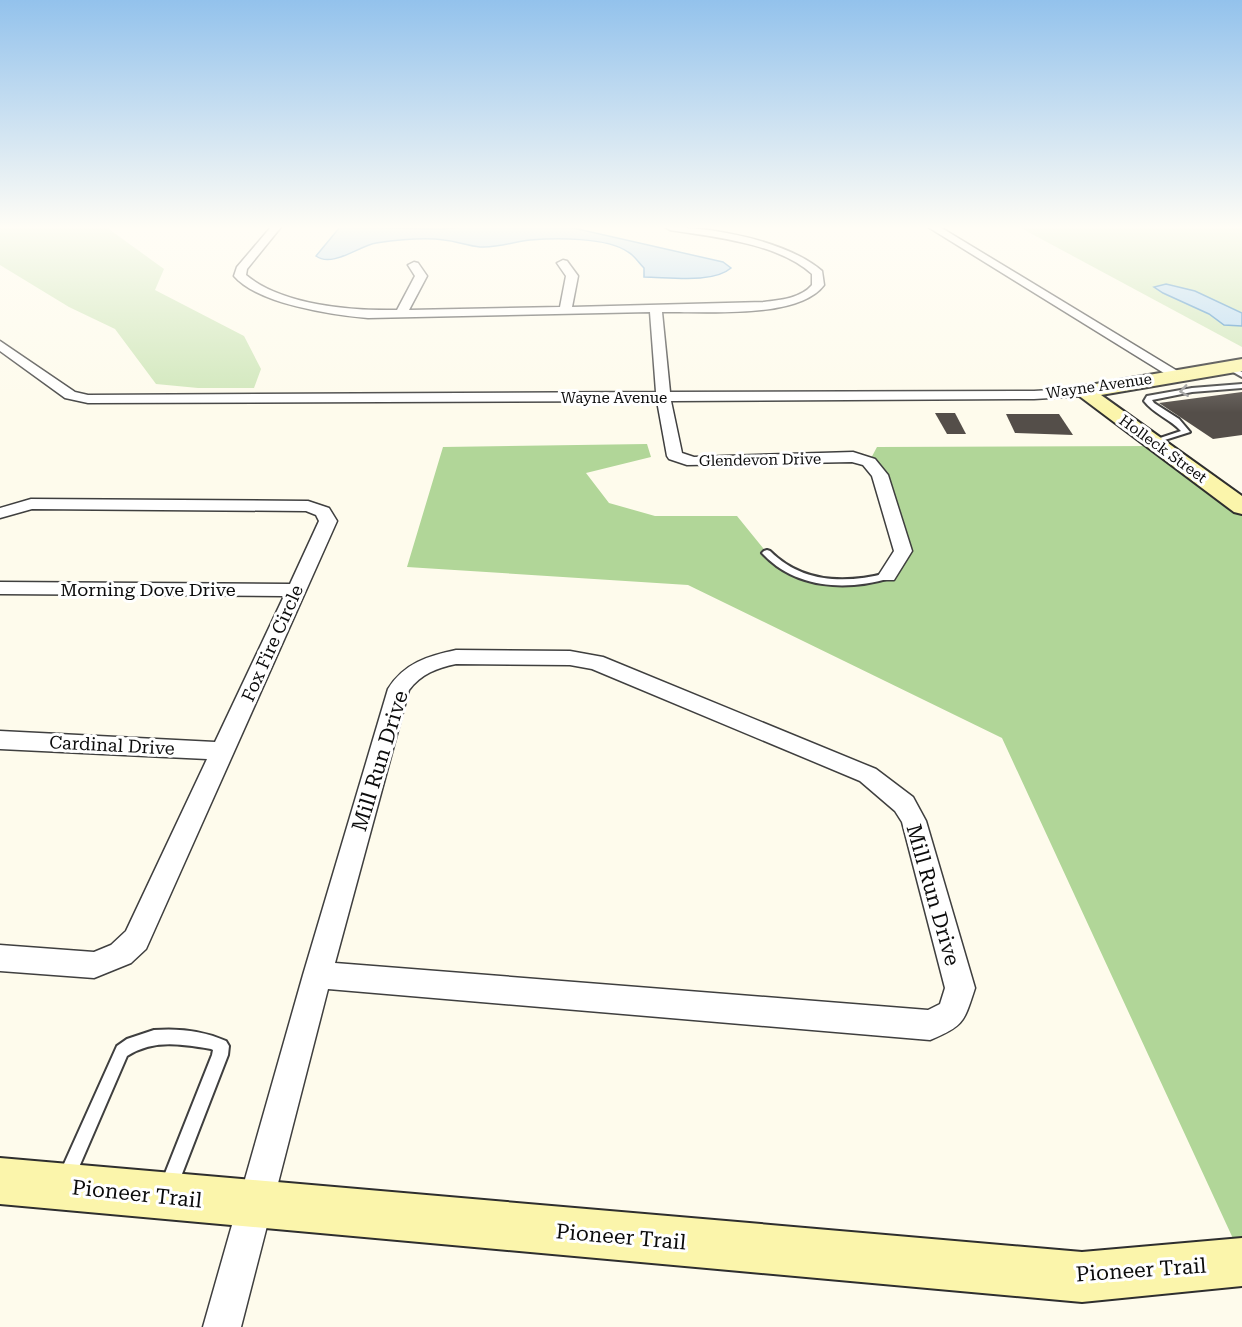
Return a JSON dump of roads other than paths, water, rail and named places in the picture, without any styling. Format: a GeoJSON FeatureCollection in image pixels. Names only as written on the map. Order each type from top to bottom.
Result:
{"type":"FeatureCollection","features":[{"type":"Feature","properties":{"kind":"street"},"geometry":{"type":"LineString","coordinates":[[265,289],[308,306],[344,313],[746,307],[778,304],[810,293],[814,289]]}},
{"type":"Feature","properties":{"kind":"street"},"geometry":{"type":"LineString","coordinates":[[401,313],[414,289]]}},
{"type":"Feature","properties":{"kind":"street"},"geometry":{"type":"LineString","coordinates":[[565,310],[569,289]]}},
{"type":"Feature","properties":{"kind":"street"},"geometry":{"type":"LineString","coordinates":[[1035,289],[1177,375]]}},
{"type":"Feature","properties":{"kind":"street","name":"Glendevon Drive"},"geometry":{"type":"LineString","coordinates":[[656,309],[663,398],[675,456],[693,462],[852,458],[869,462],[880,475],[903,551],[887,576]]}},
{"type":"Feature","properties":{"kind":"street","name":"Wayne Avenue"},"geometry":{"type":"LineString","coordinates":[[1,347],[70,395],[88,399],[1034,395],[1084,392],[1177,375],[1238,369]]}},
{"type":"Feature","properties":{"kind":"street","name":"Holleck Street"},"geometry":{"type":"LineString","coordinates":[[1084,392],[1242,507]]}},
{"type":"Feature","properties":{"kind":"street","name":"Fox Fire Circle"},"geometry":{"type":"LineString","coordinates":[[0,513],[31,504],[308,506],[323,512],[328,521],[136,940],[121,954],[94,966],[0,958]]}},
{"type":"Feature","properties":{"kind":"street","name":"Morning Dove Drive"},"geometry":{"type":"LineString","coordinates":[[0,588],[296,590]]}},
{"type":"Feature","properties":{"kind":"street","name":"Mill Run Drive"},"geometry":{"type":"LineString","coordinates":[[222,1327],[317,975],[399,689],[407,677],[428,663],[456,657],[570,658],[596,662],[868,775],[904,804],[914,821],[960,988],[952,1014],[930,1025],[317,975]]}},
{"type":"Feature","properties":{"kind":"street","name":"Cardinal Drive"},"geometry":{"type":"LineString","coordinates":[[0,740],[224,751]]}},
{"type":"Feature","properties":{"kind":"street","name":"Pioneer Trail"},"geometry":{"type":"LineString","coordinates":[[0,1181],[1082,1277],[1242,1262]]}},
{"type":"Feature","properties":{"kind":"lane"},"geometry":{"type":"LineString","coordinates":[[1152,442],[1186,432],[1176,421],[1151,405],[1148,401],[1150,398],[1192,390],[1242,386]]}},
{"type":"Feature","properties":{"kind":"lane"},"geometry":{"type":"LineString","coordinates":[[767,553],[782,568],[810,580],[874,580],[887,576]]}},
{"type":"Feature","properties":{"kind":"lane"},"geometry":{"type":"LineString","coordinates":[[62,1186],[122,1051],[132,1043],[151,1036],[212,1042],[221,1046],[220,1054],[165,1196]]}},
{"type":"Feature","properties":{"kind":"water"},"geometry":{"type":"Polygon","coordinates":[[[1157,289],[1195,291],[1242,313],[1242,326],[1224,325],[1209,314],[1157,289]]]}}]}
